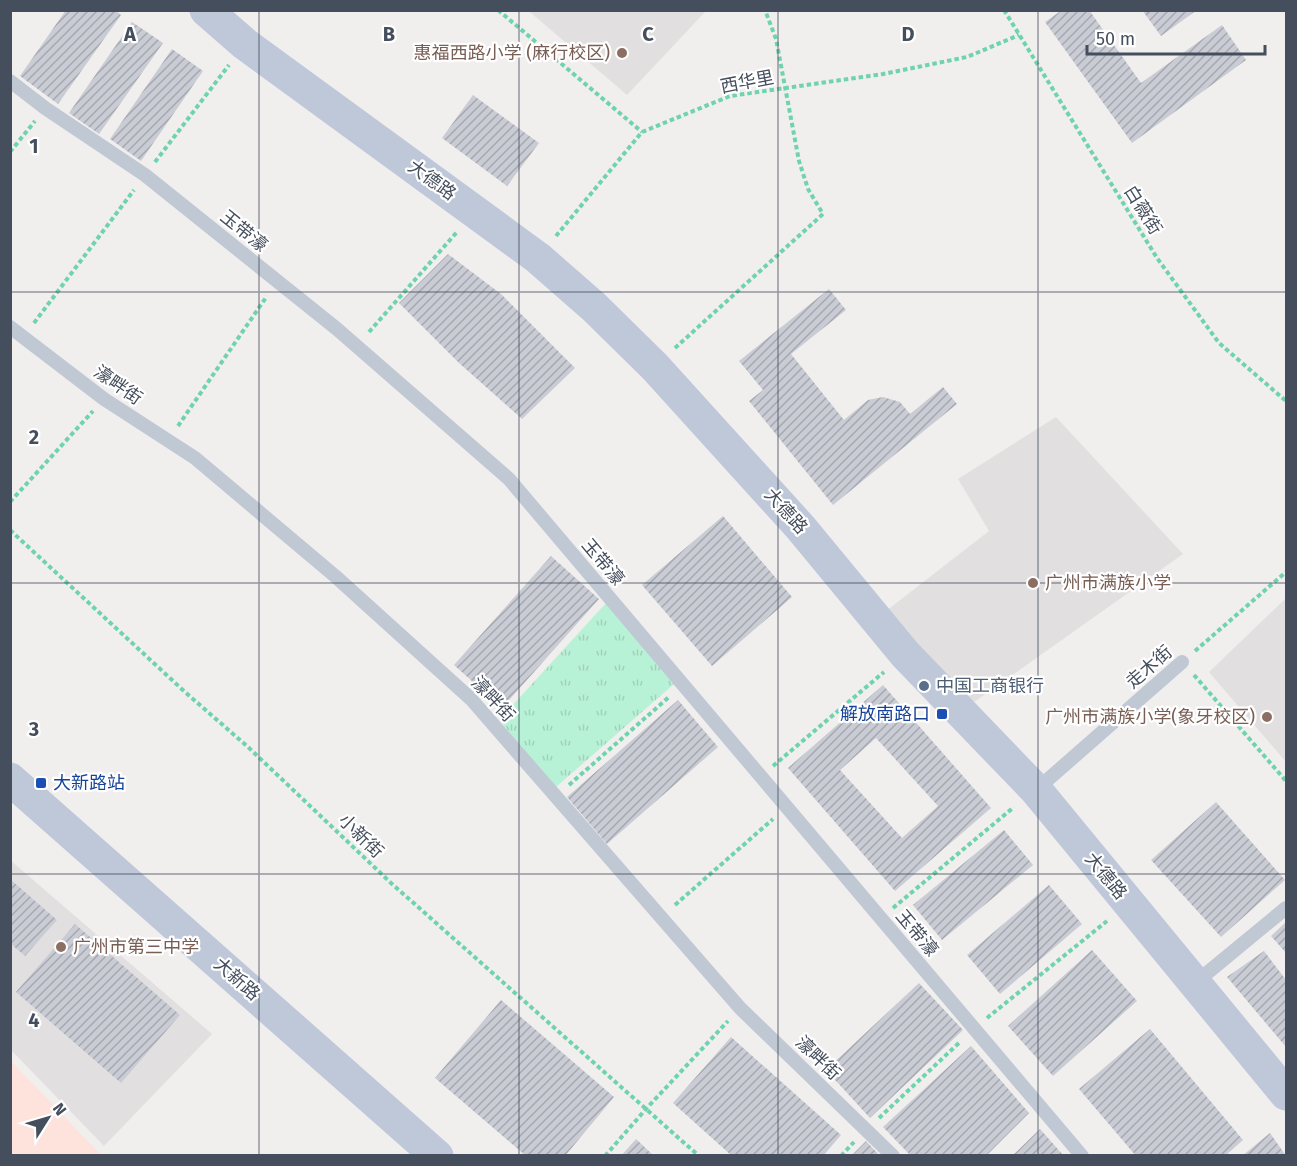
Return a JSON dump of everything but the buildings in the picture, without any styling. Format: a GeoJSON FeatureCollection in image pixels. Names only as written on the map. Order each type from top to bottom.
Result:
{"type":"FeatureCollection","features":[{"type":"Feature","properties":{"kind":"main road","name":"大德路"},"geometry":{"type":"LineString","coordinates":[[206,10],[245,44],[538,258],[594,307],[655,367],[801,528],[905,654],[1036,790],[1287,1094]]}},
{"type":"Feature","properties":{"kind":"main road","name":"大新路"},"geometry":{"type":"LineString","coordinates":[[10,779],[437,1155]]}},
{"type":"Feature","properties":{"kind":"lane","name":"玉带濠"},"geometry":{"type":"LineString","coordinates":[[10,81],[45,108],[145,175],[357,346],[509,479],[1082,1155]]}},
{"type":"Feature","properties":{"kind":"lane","name":"濠畔街"},"geometry":{"type":"LineString","coordinates":[[10,327],[104,399],[195,458],[335,576],[471,699],[740,1008],[893,1155]]}},
{"type":"Feature","properties":{"kind":"lane","name":"走木街"},"geometry":{"type":"LineString","coordinates":[[1036,790],[1182,662]]}},
{"type":"Feature","properties":{"kind":"lane"},"geometry":{"type":"LineString","coordinates":[[1194,983],[1287,908]]}},
{"type":"Feature","properties":{"kind":"path"},"geometry":{"type":"LineString","coordinates":[[498,10],[642,132]]}},
{"type":"Feature","properties":{"kind":"path"},"geometry":{"type":"LineString","coordinates":[[655,367],[823,214],[808,189],[799,161],[776,39],[765,10]]}},
{"type":"Feature","properties":{"kind":"path","name":"白薇街"},"geometry":{"type":"LineString","coordinates":[[1004,10],[1157,258],[1219,343],[1287,401]]}},
{"type":"Feature","properties":{"kind":"path","name":"西华里"},"geometry":{"type":"LineString","coordinates":[[538,258],[642,132],[730,96],[883,74],[967,57],[1019,35]]}},
{"type":"Feature","properties":{"kind":"path"},"geometry":{"type":"LineString","coordinates":[[23,338],[245,44]]}},
{"type":"Feature","properties":{"kind":"path"},"geometry":{"type":"LineString","coordinates":[[10,152],[45,108]]}},
{"type":"Feature","properties":{"kind":"path"},"geometry":{"type":"LineString","coordinates":[[357,346],[475,211]]}},
{"type":"Feature","properties":{"kind":"path"},"geometry":{"type":"LineString","coordinates":[[169,441],[277,281]]}},
{"type":"Feature","properties":{"kind":"path"},"geometry":{"type":"LineString","coordinates":[[10,502],[92,412]]}},
{"type":"Feature","properties":{"kind":"path","name":"小新街"},"geometry":{"type":"LineString","coordinates":[[10,530],[248,747],[391,883],[699,1155]]}},
{"type":"Feature","properties":{"kind":"path","name":"走木街"},"geometry":{"type":"LineString","coordinates":[[1182,662],[1287,572]]}},
{"type":"Feature","properties":{"kind":"path"},"geometry":{"type":"LineString","coordinates":[[761,776],[905,654]]}},
{"type":"Feature","properties":{"kind":"path"},"geometry":{"type":"LineString","coordinates":[[1182,662],[1287,781]]}},
{"type":"Feature","properties":{"kind":"path"},"geometry":{"type":"LineString","coordinates":[[556,796],[683,685]]}},
{"type":"Feature","properties":{"kind":"path"},"geometry":{"type":"LineString","coordinates":[[881,918],[1036,790]]}},
{"type":"Feature","properties":{"kind":"path"},"geometry":{"type":"LineString","coordinates":[[661,918],[787,807]]}},
{"type":"Feature","properties":{"kind":"path"},"geometry":{"type":"LineString","coordinates":[[605,1155],[740,1008]]}},
{"type":"Feature","properties":{"kind":"shaded area","name":"惠福西路小学 (麻行校区)"},"geometry":{"type":"Polygon","coordinates":[[[531,10],[706,11],[627,95],[530,12],[531,10]]]}},
{"type":"Feature","properties":{"kind":"shaded area","name":"广州市满族小学"},"geometry":{"type":"Polygon","coordinates":[[[1056,417],[1183,554],[970,705],[886,611],[989,531],[958,479],[1056,417]]]}},
{"type":"Feature","properties":{"kind":"shaded area","name":"广州市满族小学(象牙校区)"},"geometry":{"type":"Polygon","coordinates":[[[1286,598],[1286,762],[1209,672],[1286,598]]]}},
{"type":"Feature","properties":{"kind":"shaded area","name":"广州市第三中学"},"geometry":{"type":"Polygon","coordinates":[[[10,860],[212,1034],[104,1146],[11,1050],[10,860]]]}},
{"type":"Feature","properties":{"kind":"shaded area"},"geometry":{"type":"Polygon","coordinates":[[[11,1061],[101,1155],[11,1155],[11,1061]]]}},
{"type":"Feature","properties":{"kind":"green space"},"geometry":{"type":"Polygon","coordinates":[[[606,603],[674,684],[556,787],[499,720],[606,603]]]}},
{"type":"Feature","properties":{"kind":"place","name":"惠福西路小学 (麻行校区)"},"geometry":{"type":"Point","coordinates":[622,53]}},
{"type":"Feature","properties":{"kind":"place","name":"广州市满族小学"},"geometry":{"type":"Point","coordinates":[1033,583]}},
{"type":"Feature","properties":{"kind":"place","name":"中国工商银行"},"geometry":{"type":"Point","coordinates":[924,686]}},
{"type":"Feature","properties":{"kind":"place","name":"解放南路口"},"geometry":{"type":"Point","coordinates":[942,714]}},
{"type":"Feature","properties":{"kind":"place","name":"广州市满族小学(象牙校区)"},"geometry":{"type":"Point","coordinates":[1267,717]}},
{"type":"Feature","properties":{"kind":"place","name":"大新路站"},"geometry":{"type":"Point","coordinates":[41,783]}},
{"type":"Feature","properties":{"kind":"place","name":"广州市第三中学"},"geometry":{"type":"Point","coordinates":[61,947]}}]}
